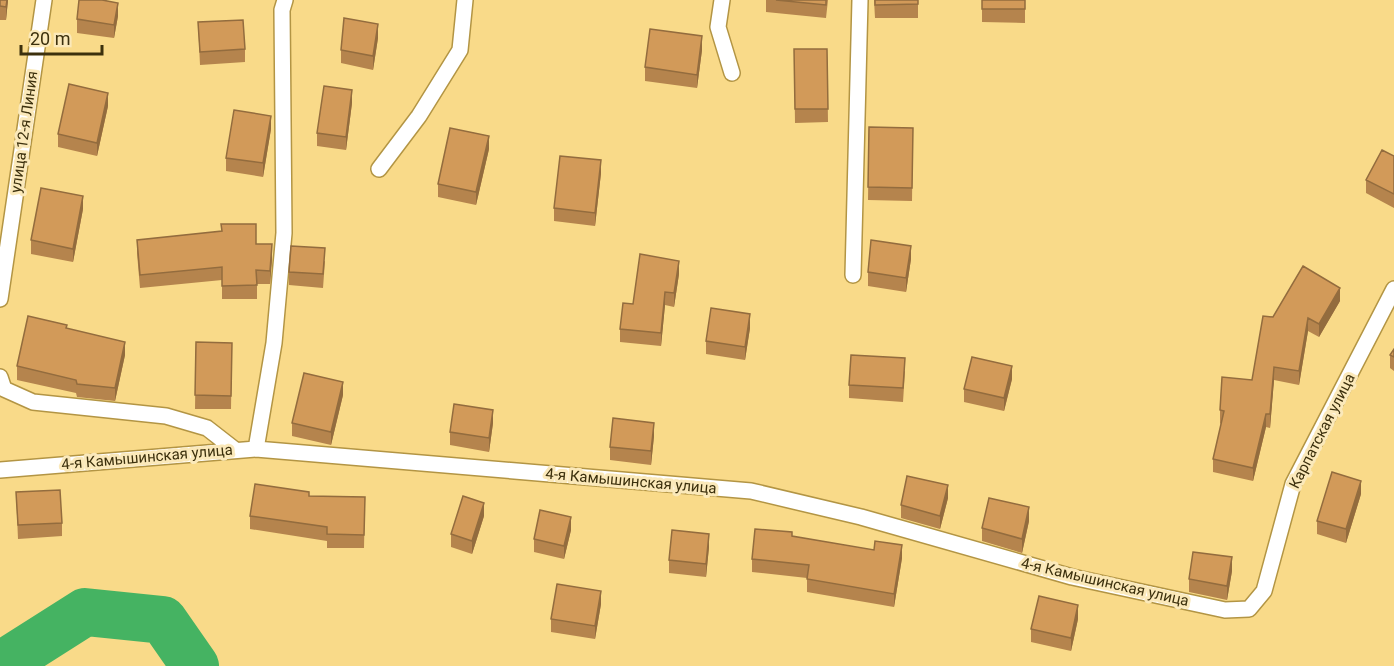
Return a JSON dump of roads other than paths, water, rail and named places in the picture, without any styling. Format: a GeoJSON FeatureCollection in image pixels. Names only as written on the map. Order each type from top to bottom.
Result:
{"type":"FeatureCollection","features":[{"type":"Feature","properties":{"kind":"lane","name":"улица 12-я Линия"},"geometry":{"type":"LineString","coordinates":[[0,299],[44,0]]}},
{"type":"Feature","properties":{"kind":"lane"},"geometry":{"type":"LineString","coordinates":[[256,448],[274,343],[284,233],[282,10],[285,0]]}},
{"type":"Feature","properties":{"kind":"lane"},"geometry":{"type":"LineString","coordinates":[[379,169],[419,116],[460,50],[465,0]]}},
{"type":"Feature","properties":{"kind":"lane"},"geometry":{"type":"LineString","coordinates":[[722,0],[718,27],[732,73]]}},
{"type":"Feature","properties":{"kind":"lane"},"geometry":{"type":"LineString","coordinates":[[853,275],[860,0]]}},
{"type":"Feature","properties":{"kind":"lane","name":"Карпатская улица"},"geometry":{"type":"LineString","coordinates":[[1249,609],[1264,591],[1293,484],[1394,289]]}},
{"type":"Feature","properties":{"kind":"lane"},"geometry":{"type":"LineString","coordinates":[[0,377],[4,389],[33,402],[166,416],[207,428],[234,450]]}},
{"type":"Feature","properties":{"kind":"lane","name":"4-я Камышинская улица"},"geometry":{"type":"LineString","coordinates":[[0,470],[256,448],[751,491],[861,517],[1072,577],[1225,610],[1249,609]]}},
{"type":"Feature","properties":{"kind":"waterway"},"geometry":{"type":"LineString","coordinates":[[0,666],[85,612],[163,620],[195,666]]}}]}
